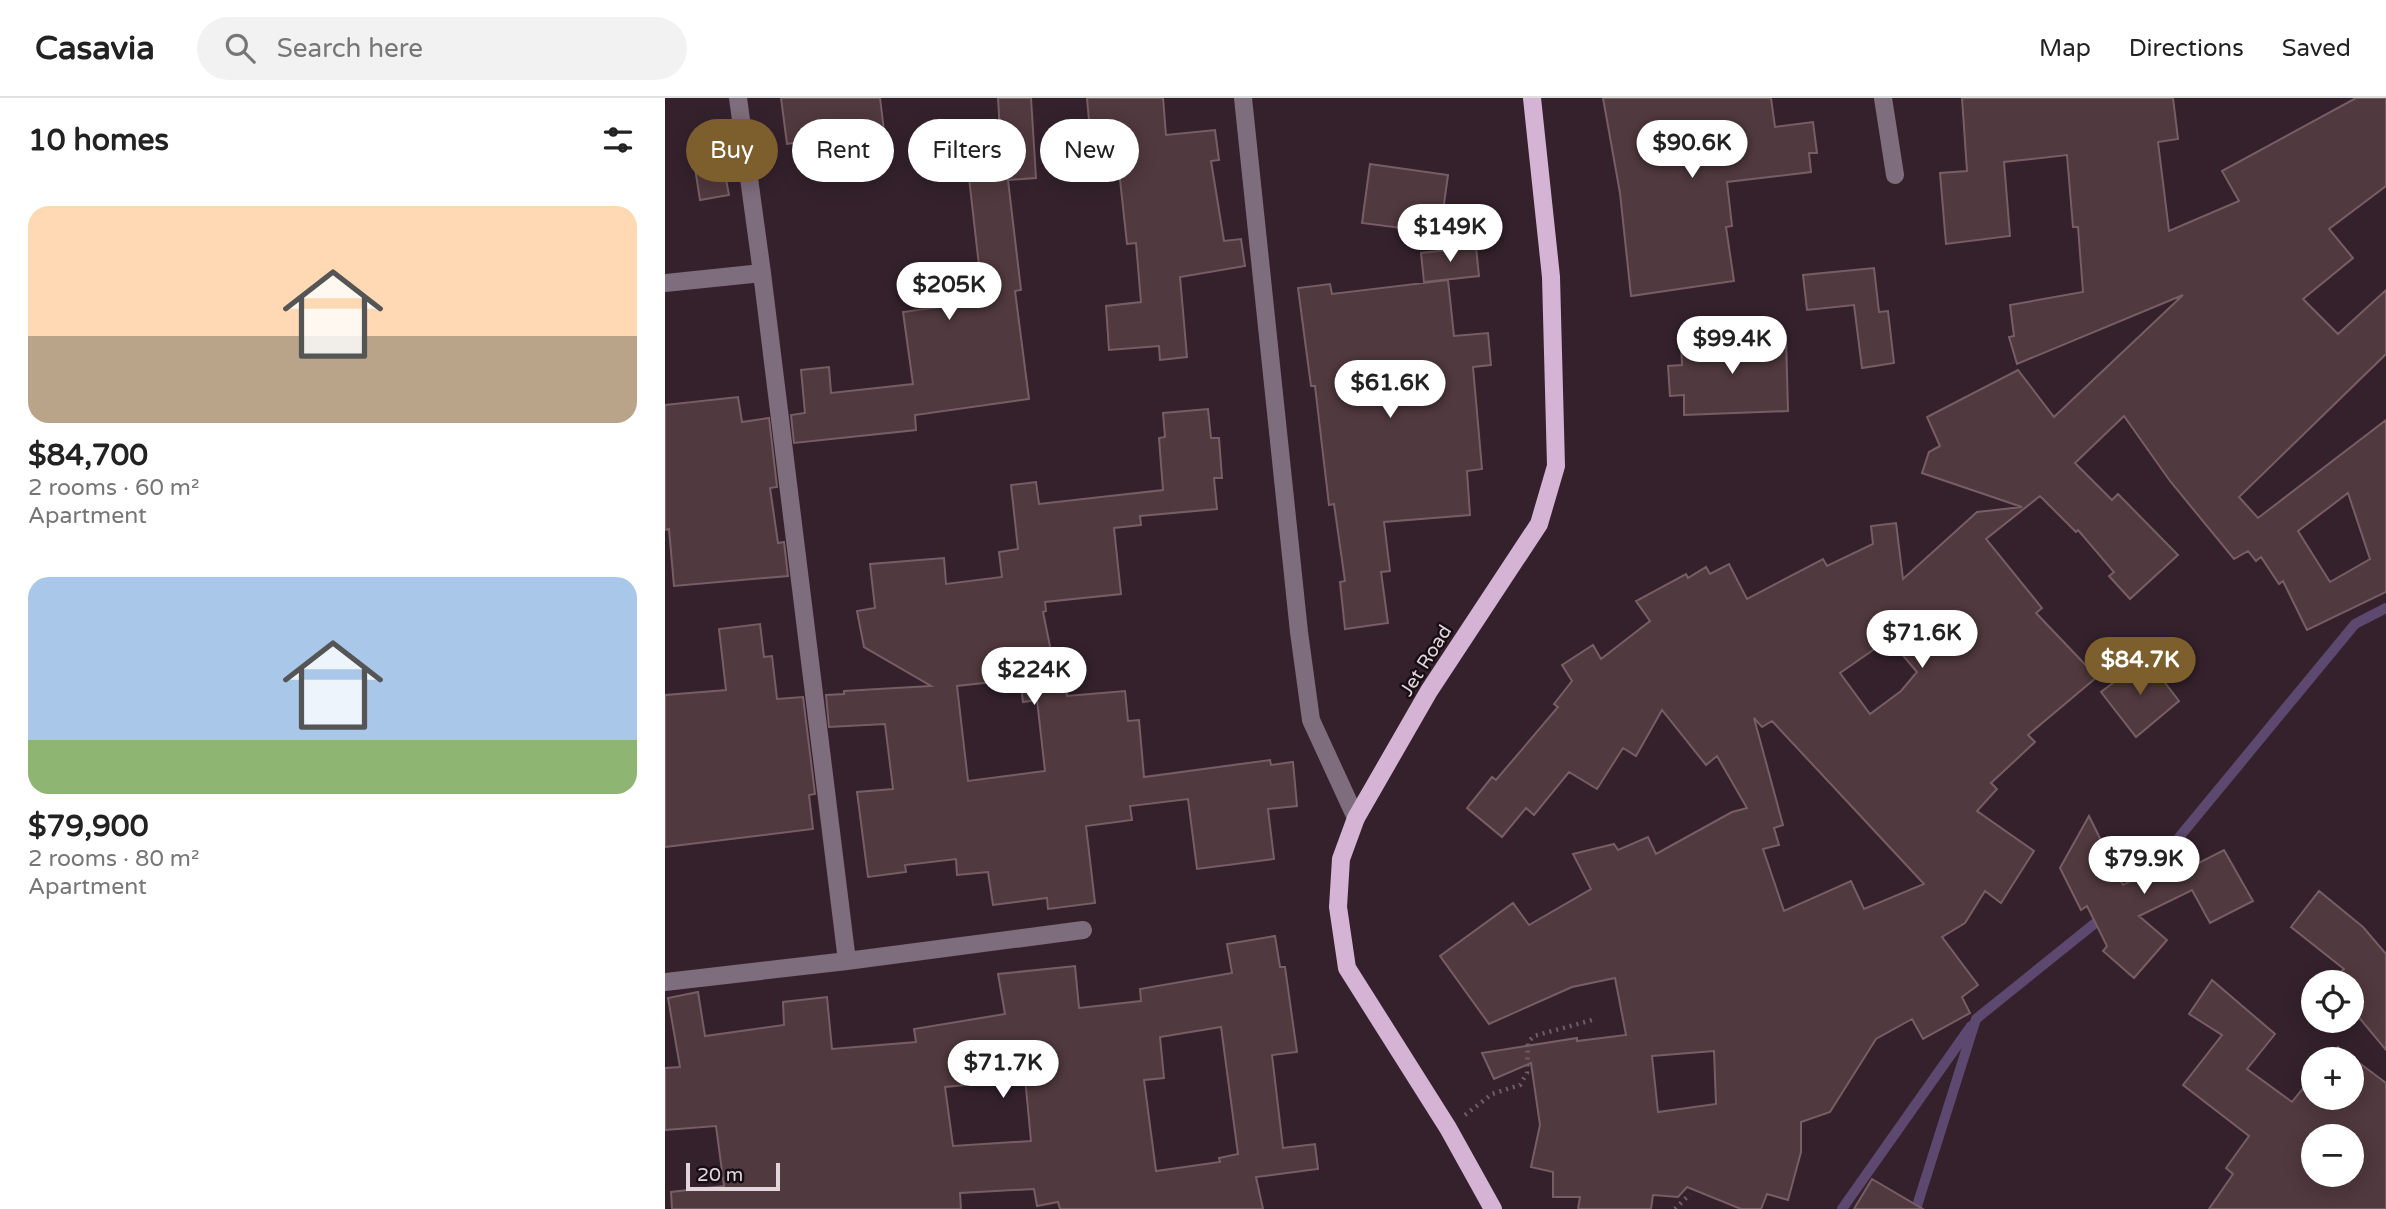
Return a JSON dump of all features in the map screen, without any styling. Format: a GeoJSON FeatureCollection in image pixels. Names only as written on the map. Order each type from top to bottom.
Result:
{"type":"FeatureCollection","features":[{"type":"Feature","properties":{"kind":"main road","name":"Jet Road"},"geometry":{"type":"LineString","coordinates":[[1493,1209],[1448,1128],[1347,968],[1338,895],[1341,859],[1356,818],[1429,691],[1539,524],[1556,466],[1551,276],[1532,98]]}},
{"type":"Feature","properties":{"kind":"street"},"geometry":{"type":"LineString","coordinates":[[738,98],[847,961]]}},
{"type":"Feature","properties":{"kind":"street"},"geometry":{"type":"LineString","coordinates":[[1243,98],[1296,605],[1311,720],[1356,818]]}},
{"type":"Feature","properties":{"kind":"street"},"geometry":{"type":"LineString","coordinates":[[1883,98],[1895,175]]}},
{"type":"Feature","properties":{"kind":"street"},"geometry":{"type":"LineString","coordinates":[[665,283],[762,273]]}},
{"type":"Feature","properties":{"kind":"street"},"geometry":{"type":"LineString","coordinates":[[665,982],[1083,929]]}},
{"type":"Feature","properties":{"kind":"path"},"geometry":{"type":"LineString","coordinates":[[1448,1128],[1492,1094],[1520,1084],[1527,1073],[1528,1042],[1534,1036],[1596,1018]]}},
{"type":"Feature","properties":{"kind":"path"},"geometry":{"type":"LineString","coordinates":[[1675,1209],[1690,1194]]}},
{"type":"Feature","properties":{"kind":"building"},"geometry":{"type":"Polygon","coordinates":[[[781,98],[880,98],[883,119],[792,119],[792,143],[787,144],[781,98]]]}},
{"type":"Feature","properties":{"kind":"building"},"geometry":{"type":"Polygon","coordinates":[[[998,98],[1031,98],[1036,178],[1026,179],[1026,119],[999,119],[998,98]]]}},
{"type":"Feature","properties":{"kind":"building"},"geometry":{"type":"Polygon","coordinates":[[[1087,98],[1163,98],[1166,135],[1215,130],[1219,160],[1211,161],[1224,241],[1241,239],[1245,266],[1180,277],[1187,357],[1160,360],[1159,346],[1109,350],[1106,306],[1141,302],[1136,243],[1127,244],[1120,182],[1139,182],[1139,119],[1089,119],[1087,98]]]}},
{"type":"Feature","properties":{"kind":"building"},"geometry":{"type":"Polygon","coordinates":[[[1603,98],[1771,98],[1775,127],[1813,122],[1817,153],[1809,153],[1811,172],[1727,182],[1732,226],[1726,227],[1734,281],[1631,296],[1620,193],[1603,98]]]}},
{"type":"Feature","properties":{"kind":"building"},"geometry":{"type":"Polygon","coordinates":[[[1962,98],[2173,98],[2178,139],[2158,142],[2169,231],[2239,201],[2222,171],[2356,98],[2386,98],[2386,186],[2329,229],[2353,258],[2303,299],[2338,334],[2386,290],[2386,354],[2239,497],[2258,518],[2386,420],[2386,592],[2307,630],[2283,581],[2279,584],[2261,557],[2256,561],[2248,551],[2234,559],[2170,481],[2124,416],[2075,463],[2112,500],[2118,494],[2178,555],[2130,599],[2109,576],[2114,572],[2078,530],[2076,532],[2040,496],[1986,539],[2042,608],[2036,613],[2097,677],[2028,735],[2035,742],[1991,783],[1997,789],[1977,811],[2034,851],[2001,903],[1985,891],[1965,923],[1942,937],[1978,985],[1962,997],[1970,1013],[1923,1039],[1912,1019],[1876,1039],[1830,1112],[1801,1122],[1801,1152],[1788,1200],[1767,1194],[1761,1209],[1741,1209],[1687,1187],[1678,1197],[1653,1195],[1651,1209],[1578,1209],[1580,1197],[1553,1197],[1553,1172],[1531,1167],[1540,1125],[1531,1063],[1494,1079],[1482,1053],[1577,1038],[1577,1041],[1626,1035],[1615,978],[1572,987],[1489,1024],[1440,956],[1513,903],[1529,925],[1591,889],[1573,854],[1614,844],[1618,850],[1648,837],[1656,854],[1732,812],[1747,808],[1717,756],[1706,765],[1662,710],[1636,756],[1623,748],[1597,789],[1569,772],[1534,815],[1526,808],[1502,837],[1467,808],[1492,777],[1496,780],[1558,707],[1554,704],[1572,681],[1562,665],[1593,645],[1601,659],[1650,621],[1636,601],[1686,574],[1688,578],[1706,567],[1710,574],[1729,564],[1747,599],[1823,559],[1827,566],[1873,544],[1871,526],[1896,523],[1903,579],[1977,512],[2022,507],[1922,473],[1929,452],[1940,446],[1927,417],[2018,370],[2054,417],[2183,295],[2017,364],[2009,337],[2014,336],[2010,305],[2083,292],[2078,227],[2073,227],[2067,155],[2004,162],[2010,236],[1946,244],[1940,173],[1967,171],[1962,98]],[[2348,493],[2298,531],[2330,582],[2370,559],[2348,493]],[[1889,639],[1840,673],[1870,714],[1901,691],[1917,672],[1889,639]],[[1754,718],[1783,825],[1774,828],[1779,845],[1763,849],[1784,911],[1851,881],[1864,909],[1924,884],[1772,721],[1762,727],[1754,718]],[[1714,1051],[1652,1056],[1658,1112],[1716,1104],[1714,1051]]]}},
{"type":"Feature","properties":{"kind":"building"},"geometry":{"type":"Polygon","coordinates":[[[1370,164],[1448,175],[1440,233],[1362,223],[1370,164]]]}},
{"type":"Feature","properties":{"kind":"building"},"geometry":{"type":"Polygon","coordinates":[[[697,182],[726,182],[729,195],[700,200],[697,182]]]}},
{"type":"Feature","properties":{"kind":"building"},"geometry":{"type":"Polygon","coordinates":[[[969,182],[1008,182],[1021,290],[1015,291],[1029,399],[915,415],[916,430],[794,443],[791,415],[805,413],[801,370],[829,367],[831,393],[913,384],[903,312],[983,301],[969,182]]]}},
{"type":"Feature","properties":{"kind":"building"},"geometry":{"type":"Polygon","coordinates":[[[1476,247],[1479,276],[1424,282],[1421,253],[1476,247]]]}},
{"type":"Feature","properties":{"kind":"building"},"geometry":{"type":"Polygon","coordinates":[[[1874,268],[1879,312],[1888,311],[1894,363],[1862,368],[1854,305],[1807,310],[1803,275],[1874,268]]]}},
{"type":"Feature","properties":{"kind":"building"},"geometry":{"type":"Polygon","coordinates":[[[1448,280],[1454,336],[1488,333],[1491,365],[1473,367],[1482,469],[1467,471],[1470,515],[1384,522],[1390,571],[1381,572],[1388,623],[1345,629],[1340,582],[1345,581],[1334,504],[1329,505],[1315,386],[1311,386],[1298,288],[1330,284],[1332,294],[1448,280]]]}},
{"type":"Feature","properties":{"kind":"building"},"geometry":{"type":"Polygon","coordinates":[[[1786,337],[1788,411],[1684,415],[1684,395],[1670,396],[1668,366],[1682,365],[1681,341],[1786,337]]]}},
{"type":"Feature","properties":{"kind":"building"},"geometry":{"type":"Polygon","coordinates":[[[738,397],[742,422],[769,418],[777,487],[770,488],[778,543],[784,542],[788,576],[674,586],[669,529],[665,530],[665,405],[738,397]]]}},
{"type":"Feature","properties":{"kind":"building"},"geometry":{"type":"Polygon","coordinates":[[[1208,409],[1211,438],[1219,438],[1222,478],[1214,478],[1217,509],[1140,516],[1141,525],[1114,528],[1121,594],[1045,602],[1046,611],[1043,612],[1055,671],[1064,670],[1067,696],[1125,691],[1128,721],[1139,720],[1144,777],[1270,760],[1271,765],[1293,762],[1297,806],[1268,809],[1274,859],[1197,869],[1188,799],[1130,806],[1132,820],[1086,826],[1095,903],[1048,909],[1047,898],[993,905],[988,872],[957,875],[956,859],[905,865],[906,872],[868,877],[857,792],[893,789],[885,724],[829,727],[826,695],[844,694],[844,691],[931,686],[864,647],[857,611],[875,608],[870,564],[944,558],[946,584],[1002,577],[999,552],[1018,549],[1011,485],[1036,482],[1039,504],[1163,490],[1159,438],[1165,437],[1163,413],[1208,409]],[[1020,679],[957,686],[968,781],[1045,771],[1037,700],[1023,702],[1020,679]]]}},
{"type":"Feature","properties":{"kind":"building"},"geometry":{"type":"Polygon","coordinates":[[[760,624],[764,657],[772,656],[777,699],[803,697],[815,794],[809,795],[813,829],[665,847],[665,695],[726,690],[719,629],[760,624]]]}},
{"type":"Feature","properties":{"kind":"building"},"geometry":{"type":"Polygon","coordinates":[[[2146,658],[2179,701],[2136,737],[2101,692],[2146,658]]]}},
{"type":"Feature","properties":{"kind":"building"},"geometry":{"type":"Polygon","coordinates":[[[2089,816],[2123,885],[2181,857],[2187,869],[2224,850],[2253,901],[2210,923],[2192,890],[2139,916],[2167,940],[2134,978],[2103,951],[2107,946],[2087,906],[2081,910],[2060,868],[2089,816]]]}},
{"type":"Feature","properties":{"kind":"building"},"geometry":{"type":"Polygon","coordinates":[[[2319,891],[2363,927],[2386,954],[2386,1050],[2364,1023],[2364,970],[2343,970],[2291,927],[2319,891]]]}},
{"type":"Feature","properties":{"kind":"building"},"geometry":{"type":"Polygon","coordinates":[[[1275,936],[1280,967],[1285,967],[1297,1052],[1272,1055],[1283,1148],[1315,1144],[1318,1169],[1256,1177],[1263,1209],[1060,1209],[1058,1202],[1037,1206],[1034,1189],[960,1193],[961,1209],[672,1209],[671,1192],[724,1186],[716,1126],[665,1130],[665,1068],[680,1067],[668,998],[698,992],[705,1036],[784,1025],[783,1002],[827,997],[832,1049],[916,1042],[914,1029],[1005,1014],[998,974],[1075,966],[1079,1008],[1141,1001],[1140,989],[1232,973],[1227,944],[1275,936]],[[1221,1027],[1160,1037],[1164,1078],[1144,1080],[1156,1171],[1220,1162],[1219,1158],[1238,1154],[1221,1027]],[[1024,1067],[964,1076],[965,1085],[945,1087],[953,1146],[1031,1141],[1024,1067]]]}},
{"type":"Feature","properties":{"kind":"building"},"geometry":{"type":"Polygon","coordinates":[[[2212,980],[2275,1034],[2247,1069],[2292,1102],[2301,1091],[2301,1110],[2364,1110],[2364,1066],[2386,1083],[2386,1209],[2209,1209],[2233,1174],[2226,1168],[2249,1136],[2183,1085],[2222,1035],[2189,1014],[2212,980]]]}},
{"type":"Feature","properties":{"kind":"building"},"geometry":{"type":"Polygon","coordinates":[[[1872,1179],[1923,1209],[1854,1209],[1872,1179]]]}},
{"type":"Feature","properties":{"kind":"waterway"},"geometry":{"type":"LineString","coordinates":[[2143,881],[2355,624],[2386,608]]}},
{"type":"Feature","properties":{"kind":"waterway"},"geometry":{"type":"LineString","coordinates":[[1916,1209],[1976,1019],[2104,916]]}},
{"type":"Feature","properties":{"kind":"waterway"},"geometry":{"type":"LineString","coordinates":[[1842,1209],[1971,1026]]}}]}
